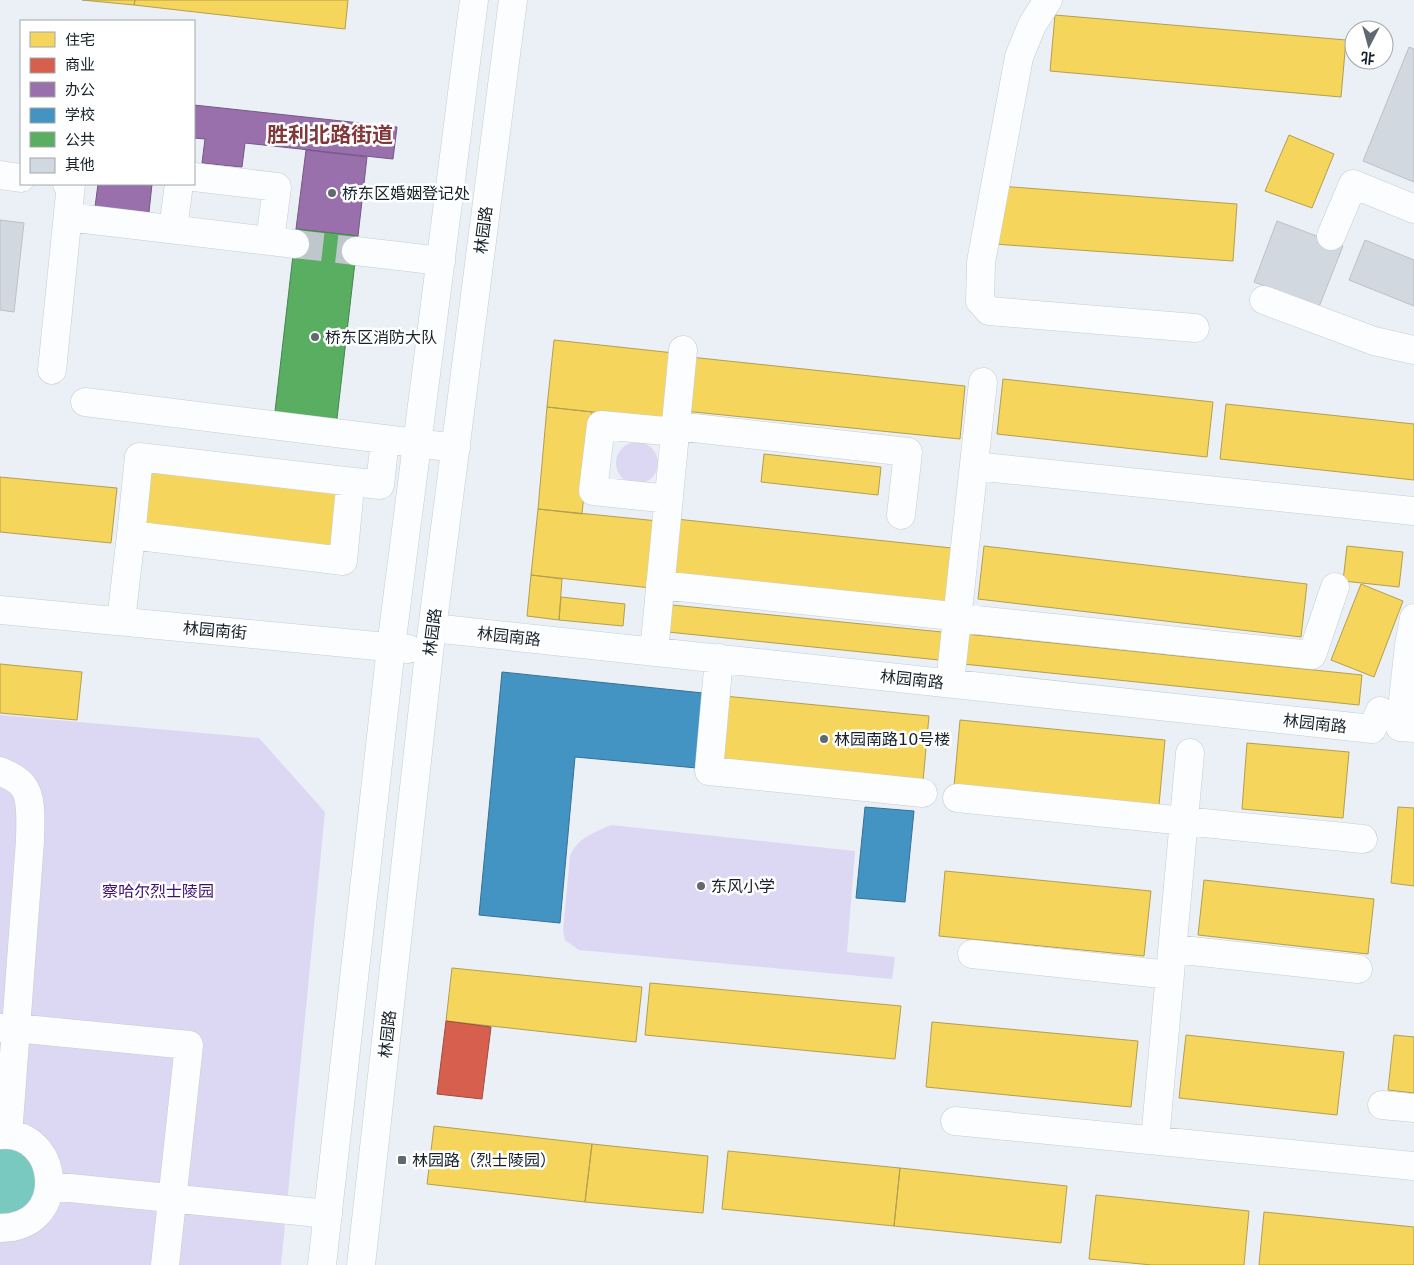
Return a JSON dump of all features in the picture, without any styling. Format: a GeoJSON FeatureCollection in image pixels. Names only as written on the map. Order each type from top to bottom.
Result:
{"type":"FeatureCollection","features":[{"type":"Feature","properties":{"kind":"street"},"geometry":{"type":"LineString","coordinates":[[322,1265],[391,647],[474,0]]}},
{"type":"Feature","properties":{"kind":"street","name":"林园路"},"geometry":{"type":"LineString","coordinates":[[361,1265],[431,640],[513,0]]}},
{"type":"Feature","properties":{"kind":"street"},"geometry":{"type":"LineString","coordinates":[[1048,0],[1032,24],[1019,57],[981,262],[980,301],[989,311],[1195,328]]}},
{"type":"Feature","properties":{"kind":"street"},"geometry":{"type":"LineString","coordinates":[[0,175],[20,178]]}},
{"type":"Feature","properties":{"kind":"street"},"geometry":{"type":"LineString","coordinates":[[68,217],[283,242],[277,187],[195,177]]}},
{"type":"Feature","properties":{"kind":"street"},"geometry":{"type":"LineString","coordinates":[[1331,236],[1353,184],[1414,209]]}},
{"type":"Feature","properties":{"kind":"street"},"geometry":{"type":"LineString","coordinates":[[52,370],[71,185]]}},
{"type":"Feature","properties":{"kind":"street"},"geometry":{"type":"LineString","coordinates":[[173,229],[178,185]]}},
{"type":"Feature","properties":{"kind":"street"},"geometry":{"type":"LineString","coordinates":[[356,251],[441,261]]}},
{"type":"Feature","properties":{"kind":"street"},"geometry":{"type":"LineString","coordinates":[[1264,300],[1374,341],[1414,350]]}},
{"type":"Feature","properties":{"kind":"street"},"geometry":{"type":"LineString","coordinates":[[654,652],[683,350]]}},
{"type":"Feature","properties":{"kind":"street"},"geometry":{"type":"LineString","coordinates":[[950,683],[950,617],[974,466],[983,382]]}},
{"type":"Feature","properties":{"kind":"street"},"geometry":{"type":"LineString","coordinates":[[85,402],[456,448]]}},
{"type":"Feature","properties":{"kind":"street"},"geometry":{"type":"LineString","coordinates":[[669,499],[593,491],[601,425],[676,429],[908,452],[901,515]]}},
{"type":"Feature","properties":{"kind":"street"},"geometry":{"type":"LineString","coordinates":[[121,621],[139,457],[380,485],[385,439]]}},
{"type":"Feature","properties":{"kind":"street"},"geometry":{"type":"LineString","coordinates":[[974,466],[1414,511]]}},
{"type":"Feature","properties":{"kind":"street"},"geometry":{"type":"LineString","coordinates":[[131,535],[343,561],[349,498]]}},
{"type":"Feature","properties":{"kind":"street"},"geometry":{"type":"LineString","coordinates":[[660,585],[1312,655],[1335,587]]}},
{"type":"Feature","properties":{"kind":"street","name":"林园南街"},"geometry":{"type":"LineString","coordinates":[[0,610],[391,647],[431,640]]}},
{"type":"Feature","properties":{"kind":"street"},"geometry":{"type":"LineString","coordinates":[[1414,618],[1409,645],[1400,727],[1414,728]]}},
{"type":"Feature","properties":{"kind":"street","name":"林园南路"},"geometry":{"type":"LineString","coordinates":[[431,640],[654,652],[719,658],[1372,729],[1380,711]]}},
{"type":"Feature","properties":{"kind":"street"},"geometry":{"type":"LineString","coordinates":[[719,658],[709,771],[923,793]]}},
{"type":"Feature","properties":{"kind":"street"},"geometry":{"type":"LineString","coordinates":[[1155,1140],[1190,753]]}},
{"type":"Feature","properties":{"kind":"street"},"geometry":{"type":"LineString","coordinates":[[0,771],[14,777],[24,787],[30,806],[30,841],[8,1028],[4,1135],[18,1137],[32,1145],[43,1156],[49,1171],[50,1186],[46,1201],[37,1214],[25,1223],[10,1228],[0,1228]]}},
{"type":"Feature","properties":{"kind":"street"},"geometry":{"type":"LineString","coordinates":[[956,798],[1363,839]]}},
{"type":"Feature","properties":{"kind":"street"},"geometry":{"type":"LineString","coordinates":[[972,954],[1358,969]]}},
{"type":"Feature","properties":{"kind":"street"},"geometry":{"type":"LineString","coordinates":[[8,1028],[189,1045],[165,1265]]}},
{"type":"Feature","properties":{"kind":"street"},"geometry":{"type":"LineString","coordinates":[[1382,1105],[1414,1108]]}},
{"type":"Feature","properties":{"kind":"street"},"geometry":{"type":"LineString","coordinates":[[955,1121],[1414,1166]]}},
{"type":"Feature","properties":{"kind":"street"},"geometry":{"type":"LineString","coordinates":[[50,1186],[328,1214]]}},
{"type":"Feature","properties":{"kind":"green space"},"geometry":{"type":"Polygon","coordinates":[[[637,442],[652,448],[658,463],[652,478],[637,484],[622,478],[616,463],[622,448],[637,442]]]}},
{"type":"Feature","properties":{"kind":"green space","name":"察哈尔烈士陵园"},"geometry":{"type":"Polygon","coordinates":[[[0,715],[259,738],[325,812],[281,1265],[0,1265],[0,715]]]}},
{"type":"Feature","properties":{"kind":"green space"},"geometry":{"type":"Polygon","coordinates":[[[611,825],[855,851],[847,952],[895,957],[892,979],[579,950],[565,940],[563,930],[570,856],[577,844],[582,840],[611,825]]]}},
{"type":"Feature","properties":{"kind":"shaded area"},"geometry":{"type":"Polygon","coordinates":[[[0,1148],[15,1149],[25,1155],[38,1173],[37,1195],[22,1212],[0,1217],[0,1148]]]}},
{"type":"Feature","properties":{"kind":"building: 住宅"},"geometry":{"type":"Polygon","coordinates":[[[82,0],[135,0],[134,5],[82,0]]]}},
{"type":"Feature","properties":{"kind":"building: 住宅"},"geometry":{"type":"Polygon","coordinates":[[[135,0],[348,0],[345,29],[134,5],[135,0]]]}},
{"type":"Feature","properties":{"kind":"building: 住宅"},"geometry":{"type":"Polygon","coordinates":[[[1055,15],[1344,40],[1341,97],[1050,71],[1055,15]]]}},
{"type":"Feature","properties":{"kind":"building: 住宅"},"geometry":{"type":"Polygon","coordinates":[[[1289,135],[1334,154],[1312,208],[1265,191],[1289,135]]]}},
{"type":"Feature","properties":{"kind":"building: 住宅"},"geometry":{"type":"Polygon","coordinates":[[[999,186],[1237,204],[1233,261],[994,244],[999,186]]]}},
{"type":"Feature","properties":{"kind":"building: 住宅"},"geometry":{"type":"Polygon","coordinates":[[[554,340],[674,353],[667,420],[547,407],[554,340]]]}},
{"type":"Feature","properties":{"kind":"building: 住宅"},"geometry":{"type":"Polygon","coordinates":[[[690,357],[965,386],[960,439],[684,411],[690,357]]]}},
{"type":"Feature","properties":{"kind":"building: 住宅"},"geometry":{"type":"Polygon","coordinates":[[[1003,379],[1213,402],[1207,457],[997,434],[1003,379]]]}},
{"type":"Feature","properties":{"kind":"building: 住宅"},"geometry":{"type":"Polygon","coordinates":[[[1226,404],[1414,424],[1414,480],[1220,459],[1226,404]]]}},
{"type":"Feature","properties":{"kind":"building: 住宅"},"geometry":{"type":"Polygon","coordinates":[[[547,407],[592,412],[582,514],[538,509],[547,407]]]}},
{"type":"Feature","properties":{"kind":"building: 住宅"},"geometry":{"type":"Polygon","coordinates":[[[764,454],[881,467],[878,495],[761,482],[764,454]]]}},
{"type":"Feature","properties":{"kind":"building: 住宅"},"geometry":{"type":"Polygon","coordinates":[[[148,471],[340,493],[333,551],[142,529],[148,471]]]}},
{"type":"Feature","properties":{"kind":"building: 住宅"},"geometry":{"type":"Polygon","coordinates":[[[0,477],[117,488],[111,543],[0,532],[0,477]]]}},
{"type":"Feature","properties":{"kind":"building: 住宅"},"geometry":{"type":"Polygon","coordinates":[[[538,509],[658,521],[651,588],[531,575],[538,509]]]}},
{"type":"Feature","properties":{"kind":"building: 住宅"},"geometry":{"type":"Polygon","coordinates":[[[676,519],[952,548],[947,602],[671,573],[676,519]]]}},
{"type":"Feature","properties":{"kind":"building: 住宅"},"geometry":{"type":"Polygon","coordinates":[[[984,546],[1307,584],[1301,637],[978,599],[984,546]]]}},
{"type":"Feature","properties":{"kind":"building: 住宅"},"geometry":{"type":"Polygon","coordinates":[[[1347,546],[1403,552],[1399,587],[1343,581],[1347,546]]]}},
{"type":"Feature","properties":{"kind":"building: 住宅"},"geometry":{"type":"Polygon","coordinates":[[[531,575],[562,579],[559,620],[527,616],[531,575]]]}},
{"type":"Feature","properties":{"kind":"building: 住宅"},"geometry":{"type":"Polygon","coordinates":[[[1361,584],[1403,601],[1374,677],[1331,660],[1361,584]]]}},
{"type":"Feature","properties":{"kind":"building: 住宅"},"geometry":{"type":"Polygon","coordinates":[[[561,597],[625,604],[623,626],[559,620],[561,597]]]}},
{"type":"Feature","properties":{"kind":"building: 住宅"},"geometry":{"type":"Polygon","coordinates":[[[672,605],[942,632],[939,660],[668,632],[672,605]]]}},
{"type":"Feature","properties":{"kind":"building: 住宅"},"geometry":{"type":"Polygon","coordinates":[[[966,634],[1362,675],[1359,705],[963,664],[966,634]]]}},
{"type":"Feature","properties":{"kind":"building: 住宅"},"geometry":{"type":"Polygon","coordinates":[[[0,664],[82,672],[77,720],[0,713],[0,664]]]}},
{"type":"Feature","properties":{"kind":"building: 住宅","name":"林园南路10号楼"},"geometry":{"type":"Polygon","coordinates":[[[724,696],[929,716],[923,781],[718,761],[724,696]]]}},
{"type":"Feature","properties":{"kind":"building: 住宅"},"geometry":{"type":"Polygon","coordinates":[[[960,720],[1165,740],[1159,805],[954,786],[960,720]]]}},
{"type":"Feature","properties":{"kind":"building: 住宅"},"geometry":{"type":"Polygon","coordinates":[[[1247,743],[1349,752],[1343,818],[1242,809],[1247,743]]]}},
{"type":"Feature","properties":{"kind":"building: 住宅"},"geometry":{"type":"Polygon","coordinates":[[[1398,807],[1414,808],[1414,886],[1391,883],[1398,807]]]}},
{"type":"Feature","properties":{"kind":"building: 住宅"},"geometry":{"type":"Polygon","coordinates":[[[945,871],[1151,891],[1144,956],[939,936],[945,871]]]}},
{"type":"Feature","properties":{"kind":"building: 住宅"},"geometry":{"type":"Polygon","coordinates":[[[1204,880],[1374,899],[1368,954],[1198,935],[1204,880]]]}},
{"type":"Feature","properties":{"kind":"building: 住宅"},"geometry":{"type":"Polygon","coordinates":[[[452,968],[642,987],[636,1042],[446,1021],[452,968]]]}},
{"type":"Feature","properties":{"kind":"building: 住宅"},"geometry":{"type":"Polygon","coordinates":[[[650,983],[901,1006],[895,1059],[645,1035],[650,983]]]}},
{"type":"Feature","properties":{"kind":"building: 住宅"},"geometry":{"type":"Polygon","coordinates":[[[932,1022],[1138,1041],[1131,1107],[926,1087],[932,1022]]]}},
{"type":"Feature","properties":{"kind":"building: 住宅"},"geometry":{"type":"Polygon","coordinates":[[[1186,1035],[1344,1052],[1337,1115],[1179,1098],[1186,1035]]]}},
{"type":"Feature","properties":{"kind":"building: 住宅"},"geometry":{"type":"Polygon","coordinates":[[[1394,1035],[1414,1037],[1414,1093],[1388,1090],[1394,1035]]]}},
{"type":"Feature","properties":{"kind":"building: 住宅"},"geometry":{"type":"Polygon","coordinates":[[[434,1126],[592,1144],[585,1202],[427,1184],[434,1126]]]}},
{"type":"Feature","properties":{"kind":"building: 住宅"},"geometry":{"type":"Polygon","coordinates":[[[592,1144],[708,1156],[703,1213],[585,1202],[592,1144]]]}},
{"type":"Feature","properties":{"kind":"building: 住宅"},"geometry":{"type":"Polygon","coordinates":[[[728,1151],[900,1168],[894,1226],[722,1209],[728,1151]]]}},
{"type":"Feature","properties":{"kind":"building: 住宅"},"geometry":{"type":"Polygon","coordinates":[[[900,1168],[1067,1186],[1061,1243],[894,1226],[900,1168]]]}},
{"type":"Feature","properties":{"kind":"building: 住宅"},"geometry":{"type":"Polygon","coordinates":[[[1096,1195],[1249,1211],[1244,1265],[1152,1265],[1089,1259],[1096,1195]]]}},
{"type":"Feature","properties":{"kind":"building: 住宅"},"geometry":{"type":"Polygon","coordinates":[[[1264,1212],[1414,1227],[1414,1265],[1259,1265],[1264,1212]]]}},
{"type":"Feature","properties":{"kind":"building: 商业"},"geometry":{"type":"Polygon","coordinates":[[[446,1021],[491,1027],[482,1099],[437,1094],[446,1021]]]}},
{"type":"Feature","properties":{"kind":"building: 办公"},"geometry":{"type":"Polygon","coordinates":[[[195,105],[397,127],[393,159],[245,143],[242,167],[202,163],[205,139],[195,138],[195,105]]]}},
{"type":"Feature","properties":{"kind":"building: 办公","name":"桥东区婚姻登记处"},"geometry":{"type":"Polygon","coordinates":[[[306,150],[367,157],[358,236],[296,229],[306,150]]]}},
{"type":"Feature","properties":{"kind":"building: 办公"},"geometry":{"type":"Polygon","coordinates":[[[98,185],[152,185],[149,212],[95,207],[98,185]]]}},
{"type":"Feature","properties":{"kind":"building: 学校"},"geometry":{"type":"Polygon","coordinates":[[[502,672],[703,693],[697,768],[575,757],[560,923],[479,915],[502,672]]]}},
{"type":"Feature","properties":{"kind":"building: 学校"},"geometry":{"type":"Polygon","coordinates":[[[865,807],[914,811],[905,902],[856,898],[865,807]]]}},
{"type":"Feature","properties":{"kind":"building: 公共","name":"桥东区消防大队"},"geometry":{"type":"Polygon","coordinates":[[[296,229],[358,236],[336,427],[274,420],[296,229]]]}},
{"type":"Feature","properties":{"kind":"building: 其他"},"geometry":{"type":"Polygon","coordinates":[[[1409,47],[1414,49],[1414,182],[1363,161],[1409,47]]]}},
{"type":"Feature","properties":{"kind":"building: 其他"},"geometry":{"type":"Polygon","coordinates":[[[0,220],[24,223],[14,312],[0,310],[0,220]]]}},
{"type":"Feature","properties":{"kind":"building: 其他"},"geometry":{"type":"Polygon","coordinates":[[[1277,221],[1343,246],[1319,307],[1254,282],[1277,221]]]}},
{"type":"Feature","properties":{"kind":"building: 其他"},"geometry":{"type":"Polygon","coordinates":[[[1365,240],[1414,260],[1414,306],[1349,280],[1365,240]]]}},
{"type":"Feature","properties":{"kind":"tunnel"},"geometry":{"type":"LineString","coordinates":[[295,244],[356,251]]}},
{"type":"Feature","properties":{"kind":"place","name":"桥东区婚姻登记处"},"geometry":{"type":"Point","coordinates":[332,193]}},
{"type":"Feature","properties":{"kind":"place","name":"桥东区消防大队"},"geometry":{"type":"Point","coordinates":[315,337]}},
{"type":"Feature","properties":{"kind":"place","name":"林园南路10号楼"},"geometry":{"type":"Point","coordinates":[824,739]}},
{"type":"Feature","properties":{"kind":"place","name":"东风小学"},"geometry":{"type":"Point","coordinates":[701,886]}},
{"type":"Feature","properties":{"kind":"place","name":"林园路（烈士陵园）"},"geometry":{"type":"Point","coordinates":[402,1160]}},
{"type":"Feature","properties":{"kind":"district","name":"胜利北路街道"},"geometry":{"type":"Point","coordinates":[330,135]}}]}
